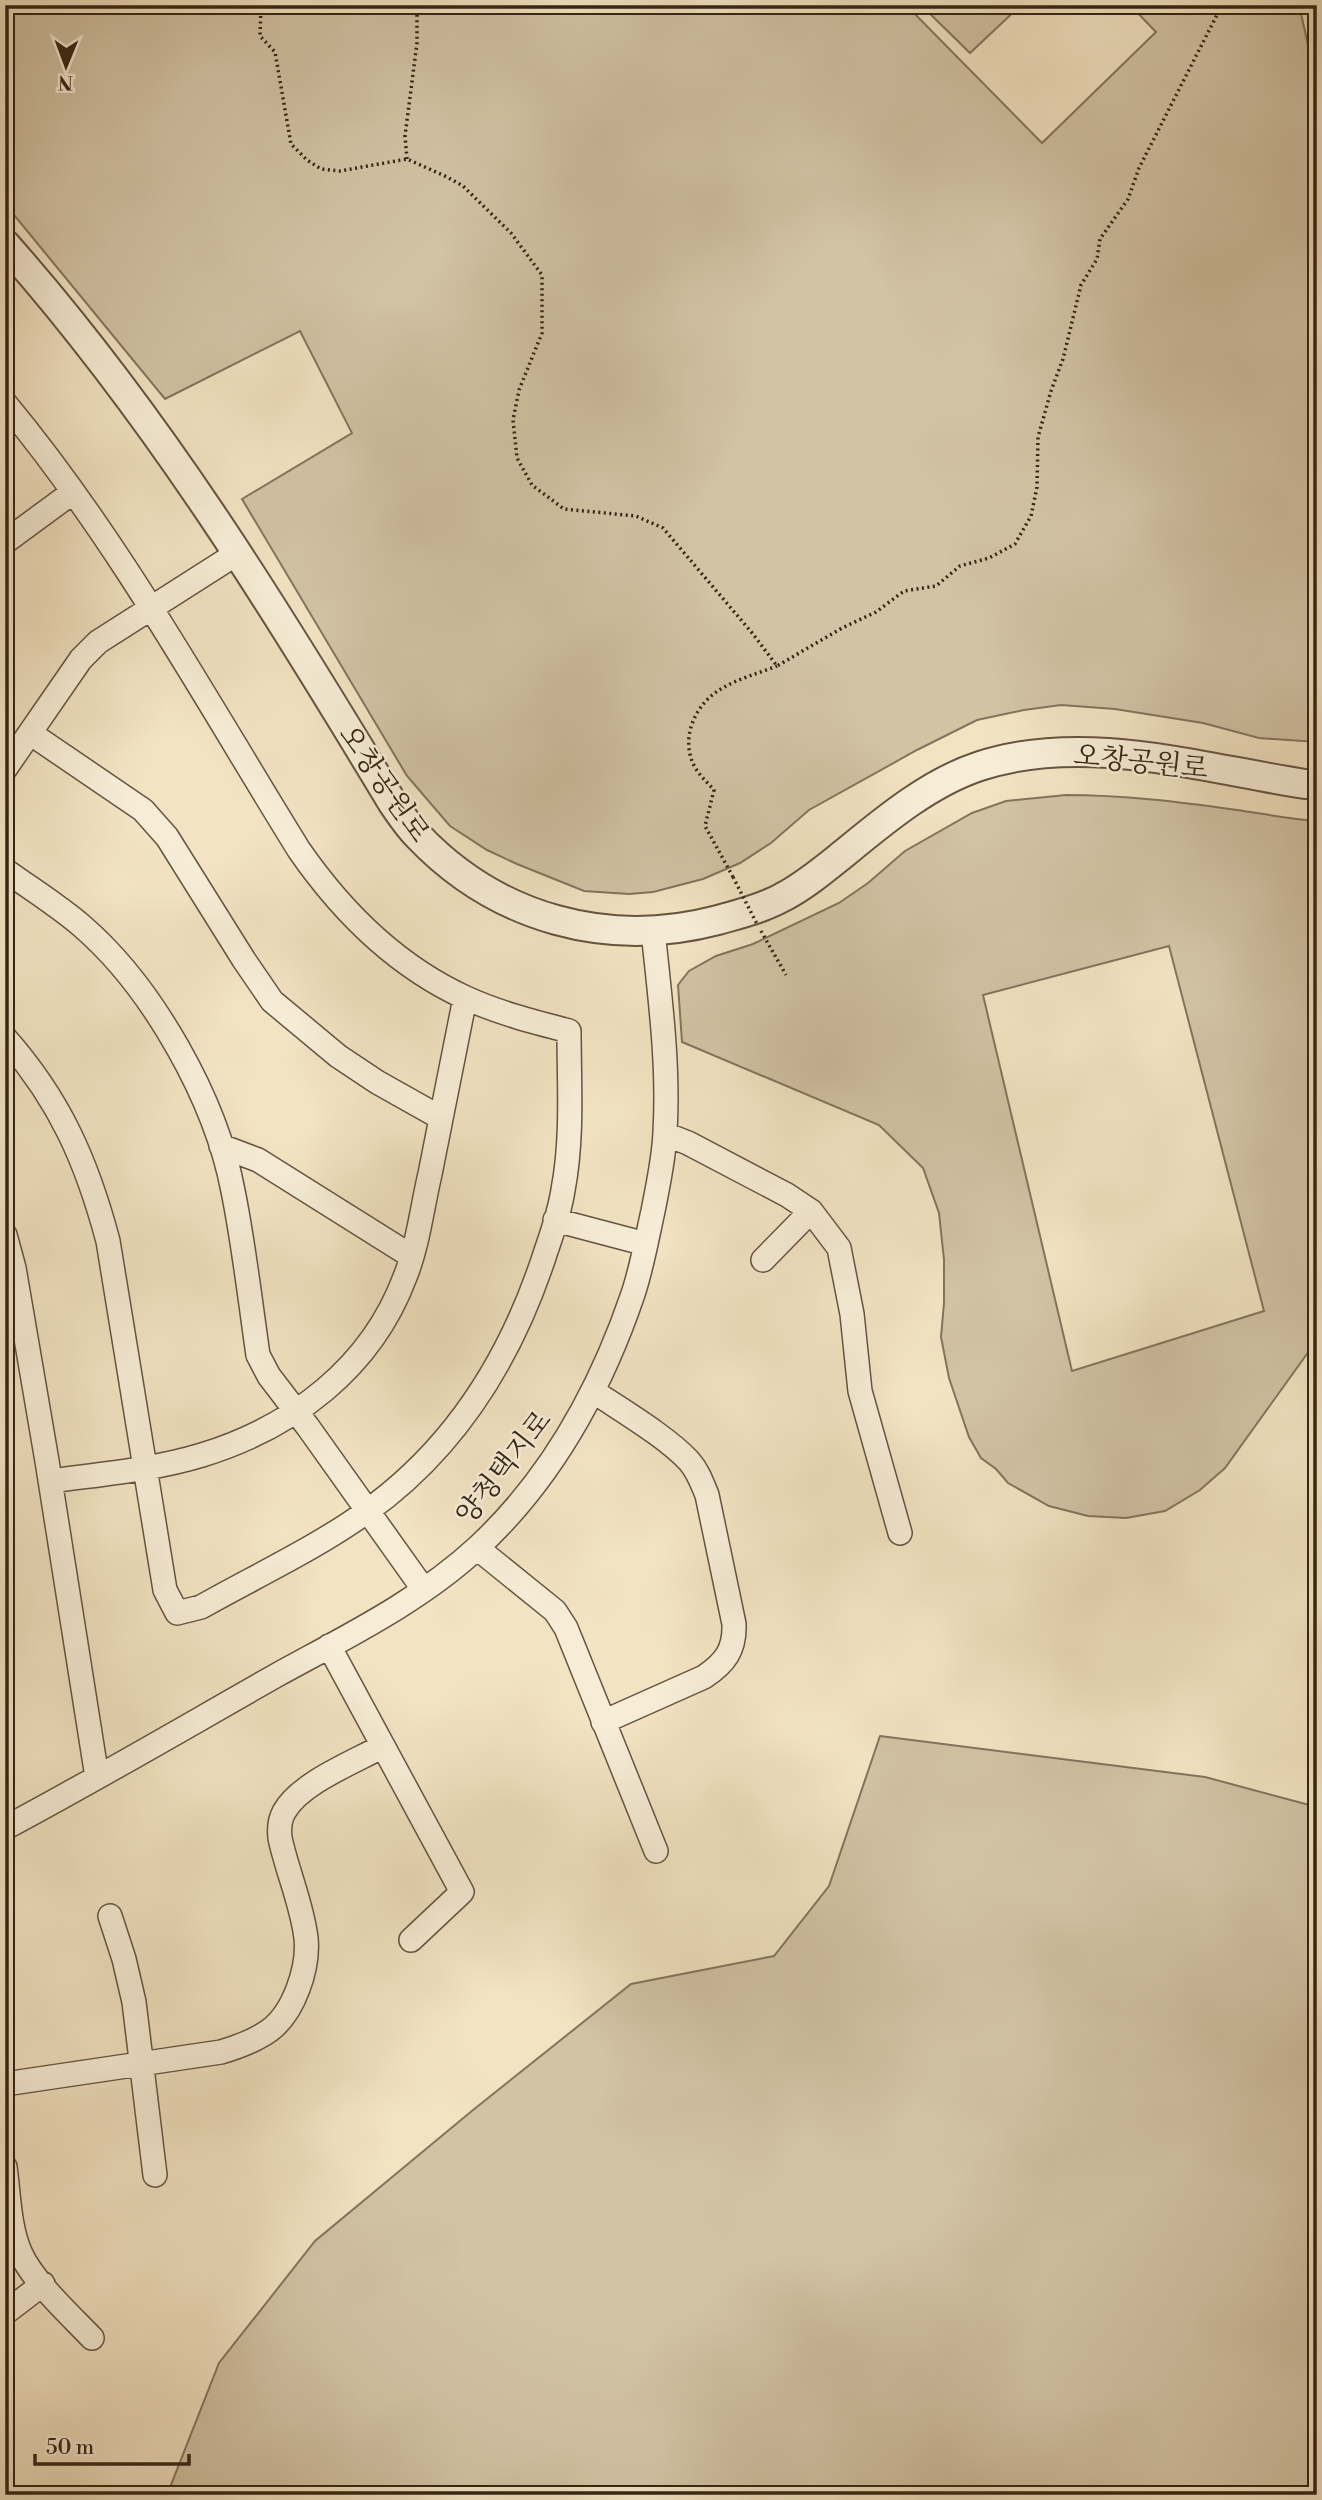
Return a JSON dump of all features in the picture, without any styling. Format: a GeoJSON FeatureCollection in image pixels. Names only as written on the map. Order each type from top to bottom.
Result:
{"type":"FeatureCollection","features":[{"type":"Feature","properties":{"kind":"street","name":"오창공원로"},"geometry":{"type":"LineString","coordinates":[[5,244],[87,340],[178,463],[392,802],[415,834],[460,874],[514,905],[557,921],[592,929],[653,931],[692,927],[733,916],[783,898],[923,794],[949,778],[982,765],[1018,757],[1086,751],[1136,756],[1317,784]]}},
{"type":"Feature","properties":{"kind":"street"},"geometry":{"type":"LineString","coordinates":[[5,403],[36,440],[121,562],[299,850],[326,889],[384,946],[425,975],[465,998],[508,1015],[569,1031],[564,1190],[537,1278],[520,1322],[480,1394],[429,1457],[368,1511],[201,1607],[177,1613],[165,1590],[108,1241],[94,1190],[76,1145],[54,1103],[29,1065],[5,1038]]}},
{"type":"Feature","properties":{"kind":"street"},"geometry":{"type":"LineString","coordinates":[[5,542],[73,492]]}},
{"type":"Feature","properties":{"kind":"street"},"geometry":{"type":"LineString","coordinates":[[5,769],[81,659],[98,642],[236,554]]}},
{"type":"Feature","properties":{"kind":"street"},"geometry":{"type":"LineString","coordinates":[[30,733],[118,792],[151,819],[187,867],[272,1001],[338,1056],[377,1082],[441,1118]]}},
{"type":"Feature","properties":{"kind":"street"},"geometry":{"type":"LineString","coordinates":[[5,870],[83,928],[144,995],[175,1043],[201,1092],[221,1146],[233,1190],[258,1355],[269,1376],[424,1590]]}},
{"type":"Feature","properties":{"kind":"street","name":"양청택지로"},"geometry":{"type":"LineString","coordinates":[[5,1828],[424,1590],[477,1548],[502,1524],[540,1477],[574,1428],[607,1361],[634,1292],[646,1244],[666,1134],[666,1066],[653,931]]}},
{"type":"Feature","properties":{"kind":"street"},"geometry":{"type":"LineString","coordinates":[[51,1481],[191,1458],[236,1444],[296,1411],[341,1377],[366,1348],[390,1312],[406,1275],[465,998]]}},
{"type":"Feature","properties":{"kind":"street"},"geometry":{"type":"LineString","coordinates":[[666,1134],[787,1195],[811,1211],[839,1248],[852,1314],[860,1391],[900,1533]]}},
{"type":"Feature","properties":{"kind":"street"},"geometry":{"type":"LineString","coordinates":[[221,1146],[258,1160],[411,1256]]}},
{"type":"Feature","properties":{"kind":"street"},"geometry":{"type":"LineString","coordinates":[[763,1260],[811,1211]]}},
{"type":"Feature","properties":{"kind":"street"},"geometry":{"type":"LineString","coordinates":[[555,1220],[646,1244]]}},
{"type":"Feature","properties":{"kind":"street"},"geometry":{"type":"LineString","coordinates":[[5,1235],[15,1268],[97,1777]]}},
{"type":"Feature","properties":{"kind":"street"},"geometry":{"type":"LineString","coordinates":[[593,1391],[674,1447],[690,1462],[707,1495],[734,1624],[730,1654],[719,1667],[704,1677],[603,1722]]}},
{"type":"Feature","properties":{"kind":"street"},"geometry":{"type":"LineString","coordinates":[[477,1548],[555,1611],[566,1628],[656,1851]]}},
{"type":"Feature","properties":{"kind":"street"},"geometry":{"type":"LineString","coordinates":[[329,1646],[462,1892],[411,1940]]}},
{"type":"Feature","properties":{"kind":"street"},"geometry":{"type":"LineString","coordinates":[[5,2084],[142,2066],[221,2052],[246,2044],[272,2029],[289,2007],[301,1984],[305,1961],[306,1939],[285,1864],[279,1825],[284,1811],[298,1795],[383,1746]]}},
{"type":"Feature","properties":{"kind":"street"},"geometry":{"type":"LineString","coordinates":[[110,1916],[134,2002],[155,2175]]}},
{"type":"Feature","properties":{"kind":"street"},"geometry":{"type":"LineString","coordinates":[[5,2167],[9,2218],[22,2255],[43,2284],[92,2338]]}},
{"type":"Feature","properties":{"kind":"street"},"geometry":{"type":"LineString","coordinates":[[5,2313],[43,2284]]}},
{"type":"Feature","properties":{"kind":"path"},"geometry":{"type":"LineString","coordinates":[[261,5],[260,36],[275,52],[291,144],[307,160],[321,169],[340,171],[407,159],[463,186],[511,233],[542,275],[542,333],[519,390],[513,420],[517,458],[533,485],[564,509],[636,516],[663,528],[777,666]]}},
{"type":"Feature","properties":{"kind":"path"},"geometry":{"type":"LineString","coordinates":[[407,159],[405,136],[417,43],[417,5]]}},
{"type":"Feature","properties":{"kind":"path"},"geometry":{"type":"LineString","coordinates":[[786,975],[705,826],[714,790],[695,768],[687,742],[696,712],[709,696],[728,685],[777,666],[842,628],[876,612],[904,591],[936,586],[960,566],[989,558],[1015,544],[1031,516],[1037,487],[1038,437],[1063,359],[1081,285],[1097,259],[1100,239],[1128,199],[1139,168],[1222,5]]}},
{"type":"Feature","properties":{"kind":"shaded area"},"geometry":{"type":"Polygon","coordinates":[[[5,5],[906,5],[1042,143],[1156,32],[1130,5],[1299,5],[1317,84],[1317,742],[1259,738],[1203,723],[1115,709],[1061,705],[977,720],[809,810],[771,843],[740,863],[703,879],[653,892],[629,894],[584,891],[487,850],[450,826],[407,776],[242,499],[352,433],[300,331],[165,399],[5,204],[5,5]]]}},
{"type":"Feature","properties":{"kind":"shaded area"},"geometry":{"type":"Polygon","coordinates":[[[921,5],[1021,5],[970,53],[921,5]]]}},
{"type":"Feature","properties":{"kind":"shaded area"},"geometry":{"type":"Polygon","coordinates":[[[1066,795],[1109,796],[1317,821],[1317,1340],[1225,1468],[1200,1490],[1165,1511],[1126,1518],[1088,1516],[1049,1506],[1008,1483],[996,1469],[981,1458],[969,1437],[949,1378],[941,1337],[944,1260],[939,1213],[923,1168],[879,1125],[682,1042],[678,985],[689,971],[716,956],[753,944],[839,903],[868,883],[905,851],[972,813],[1006,801],[1066,795]],[[1169,946],[983,995],[1072,1371],[1264,1311],[1169,946]]]}},
{"type":"Feature","properties":{"kind":"shaded area"},"geometry":{"type":"Polygon","coordinates":[[[880,1736],[1205,1777],[1317,1807],[1317,2495],[167,2495],[219,2363],[315,2241],[631,1984],[774,1956],[829,1886],[880,1736]]]}}]}
